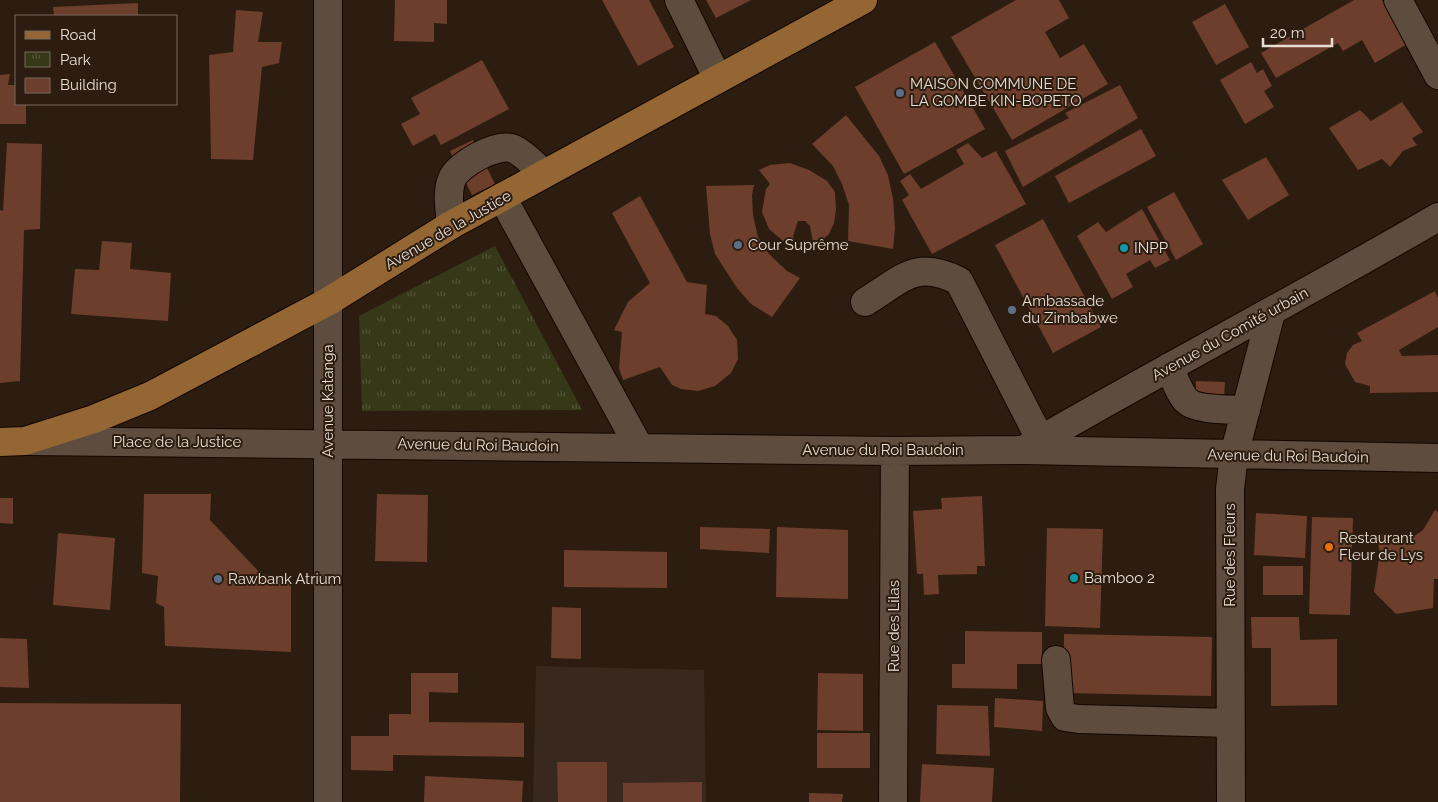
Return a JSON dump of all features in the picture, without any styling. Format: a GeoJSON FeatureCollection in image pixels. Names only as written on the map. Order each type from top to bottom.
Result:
{"type":"FeatureCollection","features":[{"type":"Feature","properties":{"kind":"main road","name":"Avenue de la Justice"},"geometry":{"type":"LineString","coordinates":[[13,441],[94,419],[150,396],[329,301],[451,225],[863,0]]}},
{"type":"Feature","properties":{"kind":"street","name":"Avenue Katanga"},"geometry":{"type":"LineString","coordinates":[[328,0],[328,802]]}},
{"type":"Feature","properties":{"kind":"street"},"geometry":{"type":"LineString","coordinates":[[679,0],[718,79]]}},
{"type":"Feature","properties":{"kind":"street"},"geometry":{"type":"LineString","coordinates":[[1398,0],[1438,75]]}},
{"type":"Feature","properties":{"kind":"street"},"geometry":{"type":"LineString","coordinates":[[451,225],[449,192],[451,180],[457,170],[484,154],[497,148],[514,149],[544,174]]}},
{"type":"Feature","properties":{"kind":"street"},"geometry":{"type":"LineString","coordinates":[[502,197],[639,447]]}},
{"type":"Feature","properties":{"kind":"street","name":"Avenue du Comité urbain"},"geometry":{"type":"LineString","coordinates":[[1031,445],[1169,367],[1436,224]]}},
{"type":"Feature","properties":{"kind":"street"},"geometry":{"type":"LineString","coordinates":[[865,302],[917,270],[941,272],[960,281],[1031,445]]}},
{"type":"Feature","properties":{"kind":"street","name":"Rue des Fleurs"},"geometry":{"type":"LineString","coordinates":[[1231,802],[1230,490],[1234,455],[1271,313]]}},
{"type":"Feature","properties":{"kind":"street"},"geometry":{"type":"LineString","coordinates":[[1169,367],[1185,400],[1191,404],[1200,407],[1246,410]]}},
{"type":"Feature","properties":{"kind":"street","name":"Place de la Justice"},"geometry":{"type":"LineString","coordinates":[[13,441],[328,443]]}},
{"type":"Feature","properties":{"kind":"street","name":"Avenue du Roi Baudoin"},"geometry":{"type":"LineString","coordinates":[[328,443],[895,450],[1031,445],[1234,455],[1438,458]]}},
{"type":"Feature","properties":{"kind":"street","name":"Rue des Lilas"},"geometry":{"type":"LineString","coordinates":[[893,802],[895,450]]}},
{"type":"Feature","properties":{"kind":"street"},"geometry":{"type":"LineString","coordinates":[[1056,660],[1060,708],[1066,717],[1230,724]]}},
{"type":"Feature","properties":{"kind":"shaded area"},"geometry":{"type":"Polygon","coordinates":[[[536,666],[704,670],[706,802],[533,802],[536,666]]]}},
{"type":"Feature","properties":{"kind":"green space"},"geometry":{"type":"Polygon","coordinates":[[[495,246],[582,410],[362,411],[359,316],[495,246]]]}},
{"type":"Feature","properties":{"kind":"building"},"geometry":{"type":"Polygon","coordinates":[[[395,0],[447,0],[447,24],[434,23],[434,42],[394,41],[395,0]]]}},
{"type":"Feature","properties":{"kind":"building"},"geometry":{"type":"Polygon","coordinates":[[[602,0],[649,0],[674,47],[638,66],[602,0]]]}},
{"type":"Feature","properties":{"kind":"building"},"geometry":{"type":"Polygon","coordinates":[[[706,0],[751,0],[716,18],[706,0]]]}},
{"type":"Feature","properties":{"kind":"building"},"geometry":{"type":"Polygon","coordinates":[[[1016,0],[1059,0],[1069,18],[1045,32],[1060,58],[1084,44],[1108,84],[1012,140],[951,37],[1016,0]]]}},
{"type":"Feature","properties":{"kind":"building"},"geometry":{"type":"Polygon","coordinates":[[[1354,0],[1382,0],[1407,44],[1375,63],[1362,40],[1343,51],[1338,43],[1276,78],[1261,53],[1354,0]]]}},
{"type":"Feature","properties":{"kind":"building"},"geometry":{"type":"Polygon","coordinates":[[[138,3],[138,15],[54,15],[53,7],[138,3]]]}},
{"type":"Feature","properties":{"kind":"building"},"geometry":{"type":"Polygon","coordinates":[[[1225,4],[1249,47],[1216,65],[1192,22],[1225,4]]]}},
{"type":"Feature","properties":{"kind":"building"},"geometry":{"type":"Polygon","coordinates":[[[236,10],[263,12],[258,42],[282,42],[279,63],[262,67],[253,160],[211,159],[209,55],[233,52],[236,10]]]}},
{"type":"Feature","properties":{"kind":"building"},"geometry":{"type":"Polygon","coordinates":[[[935,42],[985,129],[904,174],[855,87],[935,42]]]}},
{"type":"Feature","properties":{"kind":"building"},"geometry":{"type":"Polygon","coordinates":[[[482,60],[509,109],[441,145],[435,134],[413,146],[401,124],[420,114],[411,98],[482,60]]]}},
{"type":"Feature","properties":{"kind":"building"},"geometry":{"type":"Polygon","coordinates":[[[1251,62],[1257,73],[1263,69],[1272,86],[1264,91],[1274,107],[1245,124],[1220,80],[1251,62]]]}},
{"type":"Feature","properties":{"kind":"building"},"geometry":{"type":"Polygon","coordinates":[[[10,74],[8,85],[15,85],[15,105],[26,105],[26,124],[0,124],[0,75],[10,74]]]}},
{"type":"Feature","properties":{"kind":"building"},"geometry":{"type":"Polygon","coordinates":[[[1120,85],[1138,118],[1023,187],[1005,151],[1069,118],[1065,113],[1120,85]]]}},
{"type":"Feature","properties":{"kind":"building"},"geometry":{"type":"Polygon","coordinates":[[[1402,102],[1423,132],[1412,138],[1417,145],[1403,151],[1390,167],[1382,159],[1358,170],[1329,128],[1360,110],[1371,121],[1402,102]]]}},
{"type":"Feature","properties":{"kind":"building","name":"Cour Suprême"},"geometry":{"type":"Polygon","coordinates":[[[846,115],[879,156],[888,175],[893,199],[895,228],[893,249],[848,241],[849,205],[842,184],[833,166],[812,144],[846,115]]]}},
{"type":"Feature","properties":{"kind":"building"},"geometry":{"type":"Polygon","coordinates":[[[1141,129],[1156,156],[1069,203],[1055,176],[1141,129]]]}},
{"type":"Feature","properties":{"kind":"building"},"geometry":{"type":"Polygon","coordinates":[[[473,140],[495,184],[472,195],[450,151],[473,140]]]}},
{"type":"Feature","properties":{"kind":"building"},"geometry":{"type":"Polygon","coordinates":[[[7,143],[42,144],[40,229],[24,230],[20,381],[0,383],[0,210],[3,211],[7,143]]]}},
{"type":"Feature","properties":{"kind":"building"},"geometry":{"type":"Polygon","coordinates":[[[968,143],[982,158],[996,151],[1026,204],[932,254],[902,200],[909,195],[900,181],[910,174],[921,189],[964,164],[956,150],[968,143]]]}},
{"type":"Feature","properties":{"kind":"building"},"geometry":{"type":"Polygon","coordinates":[[[1266,157],[1289,195],[1248,220],[1222,180],[1266,157]]]}},
{"type":"Feature","properties":{"kind":"building","name":"Cour Suprême"},"geometry":{"type":"Polygon","coordinates":[[[790,163],[809,170],[827,181],[835,192],[836,209],[834,223],[829,234],[821,241],[813,242],[810,226],[805,221],[798,221],[793,236],[796,244],[783,241],[769,229],[762,212],[766,189],[770,184],[759,170],[770,165],[790,163]]]}},
{"type":"Feature","properties":{"kind":"building","name":"Cour Suprême"},"geometry":{"type":"Polygon","coordinates":[[[754,185],[752,195],[753,215],[758,237],[769,254],[787,271],[800,278],[772,317],[751,304],[737,288],[715,254],[710,234],[706,186],[754,185]]]}},
{"type":"Feature","properties":{"kind":"building","name":"INPP"},"geometry":{"type":"Polygon","coordinates":[[[1174,192],[1203,244],[1176,260],[1147,207],[1174,192]]]}},
{"type":"Feature","properties":{"kind":"building"},"geometry":{"type":"Polygon","coordinates":[[[640,196],[687,282],[707,285],[705,314],[716,316],[728,326],[737,340],[738,359],[731,373],[715,386],[698,391],[681,389],[672,385],[660,367],[623,380],[619,368],[622,332],[614,330],[628,302],[650,283],[612,213],[640,196]]]}},
{"type":"Feature","properties":{"kind":"building","name":"INPP"},"geometry":{"type":"Polygon","coordinates":[[[1142,209],[1170,260],[1155,268],[1150,260],[1126,274],[1133,287],[1112,299],[1077,236],[1098,222],[1106,232],[1142,209]]]}},
{"type":"Feature","properties":{"kind":"building"},"geometry":{"type":"Polygon","coordinates":[[[1043,219],[1101,327],[1053,353],[995,245],[1043,219]]]}},
{"type":"Feature","properties":{"kind":"building"},"geometry":{"type":"Polygon","coordinates":[[[102,241],[132,243],[130,269],[171,273],[168,321],[71,314],[75,269],[99,270],[102,241]]]}},
{"type":"Feature","properties":{"kind":"building"},"geometry":{"type":"Polygon","coordinates":[[[1435,291],[1438,298],[1438,327],[1399,350],[1402,356],[1438,355],[1438,392],[1370,393],[1370,386],[1355,382],[1345,364],[1347,353],[1353,345],[1362,341],[1357,333],[1435,291]]]}},
{"type":"Feature","properties":{"kind":"building"},"geometry":{"type":"Polygon","coordinates":[[[1196,381],[1225,382],[1223,420],[1195,419],[1196,381]]]}},
{"type":"Feature","properties":{"kind":"building"},"geometry":{"type":"Polygon","coordinates":[[[144,494],[211,494],[210,520],[261,574],[291,579],[291,652],[165,646],[164,607],[156,603],[158,576],[142,573],[144,494]]]}},
{"type":"Feature","properties":{"kind":"building"},"geometry":{"type":"Polygon","coordinates":[[[377,494],[428,495],[427,562],[375,561],[377,494]]]}},
{"type":"Feature","properties":{"kind":"building"},"geometry":{"type":"Polygon","coordinates":[[[982,496],[985,566],[977,566],[977,574],[938,575],[939,594],[924,595],[923,574],[917,574],[913,511],[942,509],[941,498],[982,496]]]}},
{"type":"Feature","properties":{"kind":"building"},"geometry":{"type":"Polygon","coordinates":[[[0,498],[13,498],[13,524],[0,523],[0,498]]]}},
{"type":"Feature","properties":{"kind":"building"},"geometry":{"type":"Polygon","coordinates":[[[1435,510],[1438,512],[1438,579],[1434,579],[1433,608],[1396,614],[1374,592],[1380,552],[1376,536],[1387,533],[1401,545],[1423,530],[1435,510]]]}},
{"type":"Feature","properties":{"kind":"building"},"geometry":{"type":"Polygon","coordinates":[[[1256,513],[1307,516],[1305,558],[1254,555],[1256,513]]]}},
{"type":"Feature","properties":{"kind":"building"},"geometry":{"type":"Polygon","coordinates":[[[1312,517],[1353,518],[1350,615],[1309,614],[1312,517]]]}},
{"type":"Feature","properties":{"kind":"building"},"geometry":{"type":"Polygon","coordinates":[[[700,527],[770,529],[769,553],[700,549],[700,527]]]}},
{"type":"Feature","properties":{"kind":"building"},"geometry":{"type":"Polygon","coordinates":[[[777,527],[848,530],[848,599],[776,597],[777,527]]]}},
{"type":"Feature","properties":{"kind":"building","name":"Bamboo 2"},"geometry":{"type":"Polygon","coordinates":[[[1047,528],[1103,529],[1100,628],[1045,626],[1047,528]]]}},
{"type":"Feature","properties":{"kind":"building"},"geometry":{"type":"Polygon","coordinates":[[[58,533],[115,538],[110,610],[53,605],[58,533]]]}},
{"type":"Feature","properties":{"kind":"building"},"geometry":{"type":"Polygon","coordinates":[[[564,550],[667,552],[667,588],[564,587],[564,550]]]}},
{"type":"Feature","properties":{"kind":"building"},"geometry":{"type":"Polygon","coordinates":[[[1263,566],[1303,566],[1303,595],[1263,595],[1263,566]]]}},
{"type":"Feature","properties":{"kind":"building"},"geometry":{"type":"Polygon","coordinates":[[[552,607],[581,608],[581,659],[551,658],[552,607]]]}},
{"type":"Feature","properties":{"kind":"building"},"geometry":{"type":"Polygon","coordinates":[[[1251,617],[1299,617],[1300,640],[1337,639],[1337,705],[1271,706],[1271,648],[1252,648],[1251,617]]]}},
{"type":"Feature","properties":{"kind":"building"},"geometry":{"type":"Polygon","coordinates":[[[965,631],[1042,632],[1042,664],[1017,664],[1017,689],[952,688],[952,664],[965,664],[965,631]]]}},
{"type":"Feature","properties":{"kind":"building"},"geometry":{"type":"Polygon","coordinates":[[[1064,634],[1212,637],[1211,696],[1063,693],[1064,634]]]}},
{"type":"Feature","properties":{"kind":"building"},"geometry":{"type":"Polygon","coordinates":[[[0,638],[27,639],[29,688],[0,687],[0,638]]]}},
{"type":"Feature","properties":{"kind":"building"},"geometry":{"type":"Polygon","coordinates":[[[411,673],[458,673],[458,693],[429,692],[429,722],[524,723],[524,757],[393,755],[393,771],[351,770],[351,736],[389,736],[389,714],[411,714],[411,673]]]}},
{"type":"Feature","properties":{"kind":"building"},"geometry":{"type":"Polygon","coordinates":[[[818,673],[863,674],[863,731],[817,730],[818,673]]]}},
{"type":"Feature","properties":{"kind":"building"},"geometry":{"type":"Polygon","coordinates":[[[995,698],[1043,701],[1042,731],[994,727],[995,698]]]}},
{"type":"Feature","properties":{"kind":"building"},"geometry":{"type":"Polygon","coordinates":[[[0,703],[181,704],[180,802],[0,802],[0,703]]]}},
{"type":"Feature","properties":{"kind":"building"},"geometry":{"type":"Polygon","coordinates":[[[937,705],[988,706],[990,756],[936,754],[937,705]]]}},
{"type":"Feature","properties":{"kind":"building"},"geometry":{"type":"Polygon","coordinates":[[[817,733],[870,733],[870,768],[817,768],[817,733]]]}},
{"type":"Feature","properties":{"kind":"building"},"geometry":{"type":"Polygon","coordinates":[[[557,762],[607,762],[607,802],[558,802],[557,762]]]}},
{"type":"Feature","properties":{"kind":"building"},"geometry":{"type":"Polygon","coordinates":[[[922,764],[994,768],[992,802],[920,802],[922,764]]]}},
{"type":"Feature","properties":{"kind":"building"},"geometry":{"type":"Polygon","coordinates":[[[425,776],[523,781],[522,802],[424,802],[425,776]]]}},
{"type":"Feature","properties":{"kind":"building"},"geometry":{"type":"Polygon","coordinates":[[[702,782],[702,802],[623,802],[623,783],[702,782]]]}},
{"type":"Feature","properties":{"kind":"building"},"geometry":{"type":"Polygon","coordinates":[[[809,793],[843,794],[842,802],[809,802],[809,793]]]}},
{"type":"Feature","properties":{"kind":"place","name":"MAISON COMMUNE DE LA GOMBE KIN-BOPETO"},"geometry":{"type":"Point","coordinates":[900,93]}},
{"type":"Feature","properties":{"kind":"place","name":"Cour Suprême"},"geometry":{"type":"Point","coordinates":[738,245]}},
{"type":"Feature","properties":{"kind":"place","name":"INPP"},"geometry":{"type":"Point","coordinates":[1124,248]}},
{"type":"Feature","properties":{"kind":"place","name":"Ambassade du Zimbabwe"},"geometry":{"type":"Point","coordinates":[1012,310]}},
{"type":"Feature","properties":{"kind":"place","name":"Restaurant Fleur de Lys"},"geometry":{"type":"Point","coordinates":[1329,547]}},
{"type":"Feature","properties":{"kind":"place","name":"Bamboo 2"},"geometry":{"type":"Point","coordinates":[1074,578]}},
{"type":"Feature","properties":{"kind":"place","name":"Rawbank Atrium"},"geometry":{"type":"Point","coordinates":[218,579]}}]}
